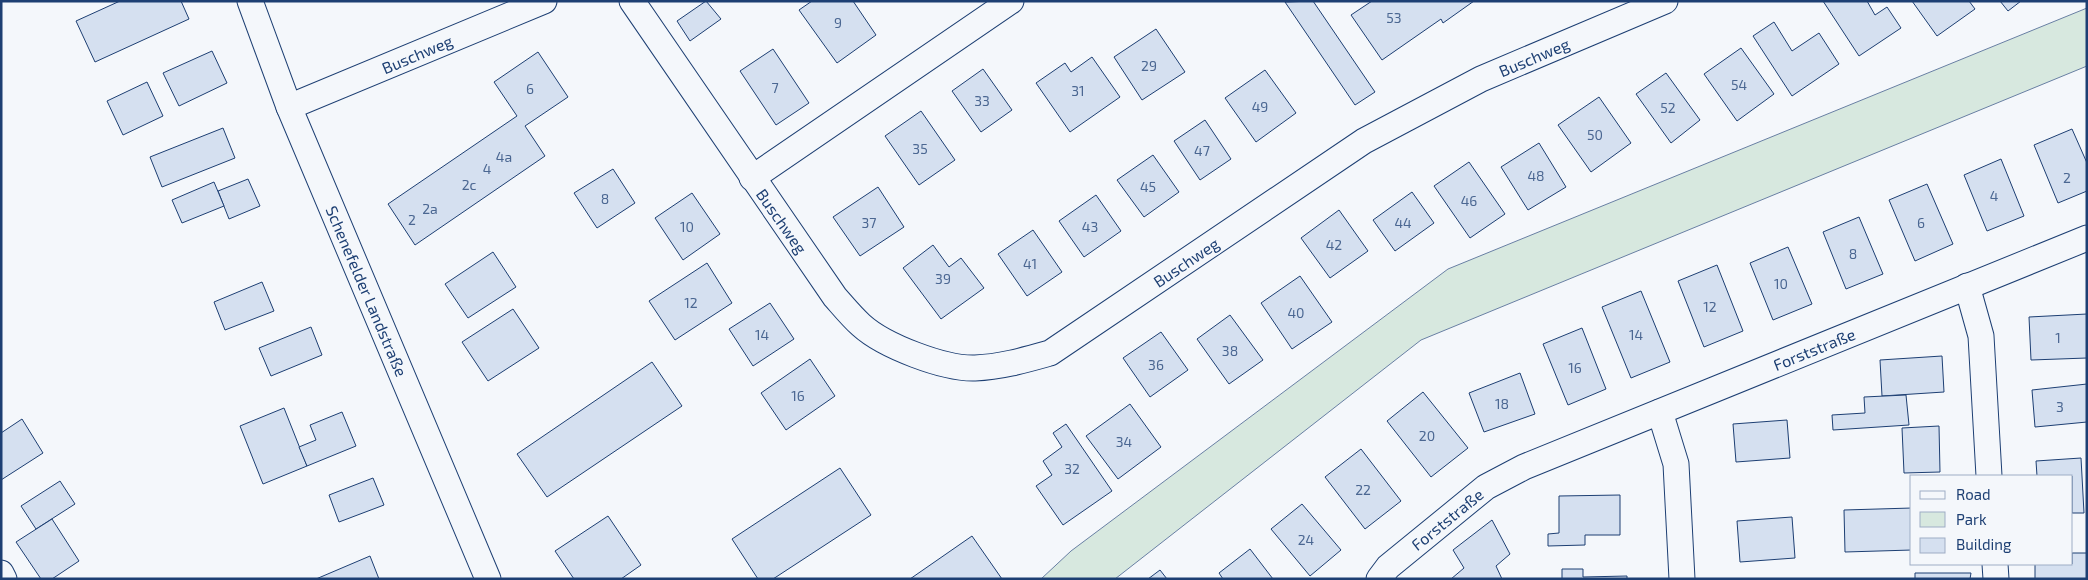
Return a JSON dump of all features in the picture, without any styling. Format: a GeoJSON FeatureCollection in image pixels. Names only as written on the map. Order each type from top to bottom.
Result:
{"type":"FeatureCollection","features":[{"type":"Feature","properties":{"kind":"street","name":"Schenefelder Landstraße"},"geometry":{"type":"LineString","coordinates":[[250,1],[290,107],[488,579]]}},
{"type":"Feature","properties":{"kind":"street","name":"Buschweg"},"geometry":{"type":"LineString","coordinates":[[290,107],[544,1]]}},
{"type":"Feature","properties":{"kind":"street","name":"Buschweg"},"geometry":{"type":"LineString","coordinates":[[632,1],[835,297],[861,326],[894,347],[932,359],[973,368],[1012,364],[1050,353],[1080,335],[1364,141],[1481,79],[1665,1]]}},
{"type":"Feature","properties":{"kind":"street","name":"Buschweg"},"geometry":{"type":"LineString","coordinates":[[752,178],[1011,1]]}},
{"type":"Feature","properties":{"kind":"street","name":"Forststraße"},"geometry":{"type":"LineString","coordinates":[[1379,579],[1388,567],[1486,487],[1524,466],[2087,238]]}},
{"type":"Feature","properties":{"kind":"street"},"geometry":{"type":"LineString","coordinates":[[1967,286],[1981,336],[1989,475]]}},
{"type":"Feature","properties":{"kind":"street"},"geometry":{"type":"LineString","coordinates":[[1660,412],[1676,464],[1682,579]]}},
{"type":"Feature","properties":{"kind":"street"},"geometry":{"type":"LineString","coordinates":[[1995,565],[1996,579]]}},
{"type":"Feature","properties":{"kind":"street"},"geometry":{"type":"LineString","coordinates":[[1,573],[4,579]]}},
{"type":"Feature","properties":{"kind":"green space"},"geometry":{"type":"Polygon","coordinates":[[[2087,8],[2087,66],[1421,340],[1115,579],[1041,579],[1071,551],[1448,269],[2087,8]]]}},
{"type":"Feature","properties":{"kind":"building"},"geometry":{"type":"Polygon","coordinates":[[[120,1],[181,1],[189,19],[95,62],[76,21],[120,1]]]}},
{"type":"Feature","properties":{"kind":"building"},"geometry":{"type":"Polygon","coordinates":[[[706,1],[721,19],[690,41],[677,21],[706,1]]]}},
{"type":"Feature","properties":{"kind":"building"},"geometry":{"type":"Polygon","coordinates":[[[812,1],[853,1],[876,35],[837,63],[799,10],[812,1]]]}},
{"type":"Feature","properties":{"kind":"building"},"geometry":{"type":"Polygon","coordinates":[[[1313,1],[1375,92],[1355,105],[1285,2],[1313,1]]]}},
{"type":"Feature","properties":{"kind":"building"},"geometry":{"type":"Polygon","coordinates":[[[1372,1],[1474,1],[1443,23],[1441,19],[1382,60],[1351,15],[1372,1]]]}},
{"type":"Feature","properties":{"kind":"building"},"geometry":{"type":"Polygon","coordinates":[[[1823,1],[1867,1],[1875,15],[1887,7],[1901,28],[1859,56],[1823,1]]]}},
{"type":"Feature","properties":{"kind":"building"},"geometry":{"type":"Polygon","coordinates":[[[1912,1],[1969,1],[1975,9],[1937,36],[1912,1]]]}},
{"type":"Feature","properties":{"kind":"building"},"geometry":{"type":"Polygon","coordinates":[[[2000,1],[2021,1],[2008,11],[2000,1]]]}},
{"type":"Feature","properties":{"kind":"building"},"geometry":{"type":"Polygon","coordinates":[[[1774,22],[1792,51],[1819,33],[1839,64],[1792,96],[1753,36],[1774,22]]]}},
{"type":"Feature","properties":{"kind":"building"},"geometry":{"type":"Polygon","coordinates":[[[1156,29],[1185,72],[1142,100],[1114,57],[1156,29]]]}},
{"type":"Feature","properties":{"kind":"building"},"geometry":{"type":"Polygon","coordinates":[[[1741,48],[1774,94],[1737,121],[1704,74],[1741,48]]]}},
{"type":"Feature","properties":{"kind":"building"},"geometry":{"type":"Polygon","coordinates":[[[773,49],[809,103],[776,125],[740,71],[773,49]]]}},
{"type":"Feature","properties":{"kind":"building"},"geometry":{"type":"Polygon","coordinates":[[[212,51],[227,83],[179,106],[163,73],[212,51]]]}},
{"type":"Feature","properties":{"kind":"building"},"geometry":{"type":"Polygon","coordinates":[[[538,52],[568,97],[525,126],[545,156],[415,245],[388,204],[517,116],[494,82],[538,52]]]}},
{"type":"Feature","properties":{"kind":"building"},"geometry":{"type":"Polygon","coordinates":[[[1092,57],[1120,97],[1070,132],[1036,83],[1065,63],[1071,72],[1092,57]]]}},
{"type":"Feature","properties":{"kind":"building"},"geometry":{"type":"Polygon","coordinates":[[[983,69],[1012,110],[981,132],[952,91],[983,69]]]}},
{"type":"Feature","properties":{"kind":"building"},"geometry":{"type":"Polygon","coordinates":[[[1265,70],[1296,113],[1256,142],[1225,98],[1265,70]]]}},
{"type":"Feature","properties":{"kind":"building"},"geometry":{"type":"Polygon","coordinates":[[[1666,73],[1700,120],[1671,143],[1636,94],[1666,73]]]}},
{"type":"Feature","properties":{"kind":"building"},"geometry":{"type":"Polygon","coordinates":[[[147,82],[163,116],[123,135],[107,101],[147,82]]]}},
{"type":"Feature","properties":{"kind":"building"},"geometry":{"type":"Polygon","coordinates":[[[1599,97],[1631,143],[1591,172],[1558,125],[1599,97]]]}},
{"type":"Feature","properties":{"kind":"building"},"geometry":{"type":"Polygon","coordinates":[[[921,111],[955,160],[919,185],[885,136],[921,111]]]}},
{"type":"Feature","properties":{"kind":"building"},"geometry":{"type":"Polygon","coordinates":[[[1205,120],[1231,159],[1200,180],[1174,141],[1205,120]]]}},
{"type":"Feature","properties":{"kind":"building"},"geometry":{"type":"Polygon","coordinates":[[[223,128],[235,158],[162,187],[150,157],[223,128]]]}},
{"type":"Feature","properties":{"kind":"building"},"geometry":{"type":"Polygon","coordinates":[[[2072,129],[2087,163],[2087,191],[2058,203],[2034,145],[2072,129]]]}},
{"type":"Feature","properties":{"kind":"building"},"geometry":{"type":"Polygon","coordinates":[[[1539,143],[1566,187],[1528,210],[1501,167],[1539,143]]]}},
{"type":"Feature","properties":{"kind":"building"},"geometry":{"type":"Polygon","coordinates":[[[1153,155],[1179,192],[1144,217],[1117,180],[1153,155]]]}},
{"type":"Feature","properties":{"kind":"building"},"geometry":{"type":"Polygon","coordinates":[[[2001,159],[2024,216],[1987,231],[1964,175],[2001,159]]]}},
{"type":"Feature","properties":{"kind":"building"},"geometry":{"type":"Polygon","coordinates":[[[1469,162],[1505,214],[1470,238],[1434,186],[1469,162]]]}},
{"type":"Feature","properties":{"kind":"building"},"geometry":{"type":"Polygon","coordinates":[[[613,169],[635,203],[597,228],[574,193],[613,169]]]}},
{"type":"Feature","properties":{"kind":"building"},"geometry":{"type":"Polygon","coordinates":[[[248,179],[260,206],[229,219],[218,191],[248,179]]]}},
{"type":"Feature","properties":{"kind":"building"},"geometry":{"type":"Polygon","coordinates":[[[214,182],[224,206],[182,223],[172,200],[214,182]]]}},
{"type":"Feature","properties":{"kind":"building"},"geometry":{"type":"Polygon","coordinates":[[[1927,184],[1953,244],[1915,261],[1889,200],[1927,184]]]}},
{"type":"Feature","properties":{"kind":"building"},"geometry":{"type":"Polygon","coordinates":[[[878,187],[904,227],[860,256],[833,217],[878,187]]]}},
{"type":"Feature","properties":{"kind":"building"},"geometry":{"type":"Polygon","coordinates":[[[1412,192],[1434,223],[1395,251],[1373,220],[1412,192]]]}},
{"type":"Feature","properties":{"kind":"building"},"geometry":{"type":"Polygon","coordinates":[[[692,193],[720,234],[683,260],[655,218],[692,193]]]}},
{"type":"Feature","properties":{"kind":"building"},"geometry":{"type":"Polygon","coordinates":[[[1096,195],[1121,231],[1084,257],[1059,221],[1096,195]]]}},
{"type":"Feature","properties":{"kind":"building"},"geometry":{"type":"Polygon","coordinates":[[[1339,210],[1368,251],[1330,278],[1301,238],[1339,210]]]}},
{"type":"Feature","properties":{"kind":"building"},"geometry":{"type":"Polygon","coordinates":[[[1859,217],[1883,274],[1846,289],[1823,232],[1859,217]]]}},
{"type":"Feature","properties":{"kind":"building"},"geometry":{"type":"Polygon","coordinates":[[[1033,230],[1062,272],[1027,296],[998,254],[1033,230]]]}},
{"type":"Feature","properties":{"kind":"building"},"geometry":{"type":"Polygon","coordinates":[[[933,245],[949,267],[961,258],[984,288],[941,319],[903,268],[933,245]]]}},
{"type":"Feature","properties":{"kind":"building"},"geometry":{"type":"Polygon","coordinates":[[[1788,247],[1812,304],[1773,320],[1750,263],[1788,247]]]}},
{"type":"Feature","properties":{"kind":"building"},"geometry":{"type":"Polygon","coordinates":[[[493,252],[516,287],[468,318],[445,284],[493,252]]]}},
{"type":"Feature","properties":{"kind":"building"},"geometry":{"type":"Polygon","coordinates":[[[707,263],[732,303],[675,340],[649,301],[707,263]]]}},
{"type":"Feature","properties":{"kind":"building"},"geometry":{"type":"Polygon","coordinates":[[[1717,265],[1743,331],[1704,347],[1678,281],[1717,265]]]}},
{"type":"Feature","properties":{"kind":"building"},"geometry":{"type":"Polygon","coordinates":[[[1300,276],[1332,322],[1292,349],[1261,303],[1300,276]]]}},
{"type":"Feature","properties":{"kind":"building"},"geometry":{"type":"Polygon","coordinates":[[[262,282],[274,311],[225,330],[214,302],[262,282]]]}},
{"type":"Feature","properties":{"kind":"building"},"geometry":{"type":"Polygon","coordinates":[[[1641,291],[1670,362],[1631,378],[1602,307],[1641,291]]]}},
{"type":"Feature","properties":{"kind":"building"},"geometry":{"type":"Polygon","coordinates":[[[770,303],[794,339],[753,366],[729,329],[770,303]]]}},
{"type":"Feature","properties":{"kind":"building"},"geometry":{"type":"Polygon","coordinates":[[[513,309],[539,348],[488,381],[462,342],[513,309]]]}},
{"type":"Feature","properties":{"kind":"building"},"geometry":{"type":"Polygon","coordinates":[[[2087,314],[2087,358],[2031,360],[2029,317],[2087,314]]]}},
{"type":"Feature","properties":{"kind":"building"},"geometry":{"type":"Polygon","coordinates":[[[1230,315],[1263,360],[1229,384],[1197,339],[1230,315]]]}},
{"type":"Feature","properties":{"kind":"building"},"geometry":{"type":"Polygon","coordinates":[[[311,327],[322,355],[271,376],[259,348],[311,327]]]}},
{"type":"Feature","properties":{"kind":"building"},"geometry":{"type":"Polygon","coordinates":[[[1582,328],[1606,389],[1568,405],[1543,344],[1582,328]]]}},
{"type":"Feature","properties":{"kind":"building"},"geometry":{"type":"Polygon","coordinates":[[[1161,332],[1188,370],[1150,397],[1123,358],[1161,332]]]}},
{"type":"Feature","properties":{"kind":"building"},"geometry":{"type":"Polygon","coordinates":[[[1942,356],[1944,392],[1882,396],[1880,360],[1942,356]]]}},
{"type":"Feature","properties":{"kind":"building"},"geometry":{"type":"Polygon","coordinates":[[[810,359],[835,396],[786,430],[761,393],[810,359]]]}},
{"type":"Feature","properties":{"kind":"building"},"geometry":{"type":"Polygon","coordinates":[[[652,362],[682,406],[547,497],[517,454],[652,362]]]}},
{"type":"Feature","properties":{"kind":"building"},"geometry":{"type":"Polygon","coordinates":[[[1520,373],[1535,414],[1484,432],[1469,393],[1520,373]]]}},
{"type":"Feature","properties":{"kind":"building"},"geometry":{"type":"Polygon","coordinates":[[[2087,384],[2087,422],[2035,427],[2032,390],[2087,384]]]}},
{"type":"Feature","properties":{"kind":"building"},"geometry":{"type":"Polygon","coordinates":[[[1423,392],[1468,448],[1431,477],[1387,421],[1423,392]]]}},
{"type":"Feature","properties":{"kind":"building"},"geometry":{"type":"Polygon","coordinates":[[[1906,395],[1909,425],[1833,430],[1832,415],[1865,413],[1864,397],[1906,395]]]}},
{"type":"Feature","properties":{"kind":"building"},"geometry":{"type":"Polygon","coordinates":[[[1130,404],[1161,447],[1118,479],[1086,436],[1130,404]]]}},
{"type":"Feature","properties":{"kind":"building"},"geometry":{"type":"Polygon","coordinates":[[[284,408],[307,466],[263,484],[240,426],[284,408]]]}},
{"type":"Feature","properties":{"kind":"building"},"geometry":{"type":"Polygon","coordinates":[[[342,412],[356,446],[307,466],[299,447],[316,440],[310,425],[342,412]]]}},
{"type":"Feature","properties":{"kind":"building"},"geometry":{"type":"Polygon","coordinates":[[[22,419],[43,453],[1,480],[1,433],[22,419]]]}},
{"type":"Feature","properties":{"kind":"building"},"geometry":{"type":"Polygon","coordinates":[[[1787,420],[1790,458],[1736,462],[1733,424],[1787,420]]]}},
{"type":"Feature","properties":{"kind":"building"},"geometry":{"type":"Polygon","coordinates":[[[1066,424],[1112,491],[1063,525],[1036,486],[1052,475],[1043,461],[1062,447],[1053,433],[1066,424]]]}},
{"type":"Feature","properties":{"kind":"building"},"geometry":{"type":"Polygon","coordinates":[[[1939,426],[1940,472],[1904,473],[1902,428],[1939,426]]]}},
{"type":"Feature","properties":{"kind":"building"},"geometry":{"type":"Polygon","coordinates":[[[1361,449],[1401,501],[1365,529],[1325,477],[1361,449]]]}},
{"type":"Feature","properties":{"kind":"building"},"geometry":{"type":"Polygon","coordinates":[[[2081,458],[2084,513],[2073,513],[2073,475],[2037,475],[2036,461],[2081,458]]]}},
{"type":"Feature","properties":{"kind":"building"},"geometry":{"type":"Polygon","coordinates":[[[840,468],[871,515],[773,579],[758,579],[732,539],[840,468]]]}},
{"type":"Feature","properties":{"kind":"building"},"geometry":{"type":"Polygon","coordinates":[[[373,478],[384,505],[339,522],[329,495],[373,478]]]}},
{"type":"Feature","properties":{"kind":"building"},"geometry":{"type":"Polygon","coordinates":[[[60,481],[75,504],[36,529],[21,506],[60,481]]]}},
{"type":"Feature","properties":{"kind":"building"},"geometry":{"type":"Polygon","coordinates":[[[1620,495],[1620,535],[1585,535],[1585,545],[1548,546],[1548,534],[1559,533],[1559,496],[1620,495]]]}},
{"type":"Feature","properties":{"kind":"building"},"geometry":{"type":"Polygon","coordinates":[[[1302,504],[1341,550],[1310,576],[1271,529],[1302,504]]]}},
{"type":"Feature","properties":{"kind":"building"},"geometry":{"type":"Polygon","coordinates":[[[1910,508],[1910,550],[1845,552],[1844,510],[1910,508]]]}},
{"type":"Feature","properties":{"kind":"building"},"geometry":{"type":"Polygon","coordinates":[[[608,516],[641,565],[621,579],[574,579],[555,551],[608,516]]]}},
{"type":"Feature","properties":{"kind":"building"},"geometry":{"type":"Polygon","coordinates":[[[1792,517],[1795,558],[1740,562],[1737,521],[1792,517]]]}},
{"type":"Feature","properties":{"kind":"building"},"geometry":{"type":"Polygon","coordinates":[[[52,519],[79,561],[52,579],[41,579],[16,542],[52,519]]]}},
{"type":"Feature","properties":{"kind":"building"},"geometry":{"type":"Polygon","coordinates":[[[1492,520],[1510,554],[1496,566],[1502,579],[1451,579],[1464,568],[1453,550],[1492,520]]]}},
{"type":"Feature","properties":{"kind":"building"},"geometry":{"type":"Polygon","coordinates":[[[972,536],[1002,579],[910,579],[972,536]]]}},
{"type":"Feature","properties":{"kind":"building"},"geometry":{"type":"Polygon","coordinates":[[[1250,549],[1273,579],[1223,579],[1219,573],[1250,549]]]}},
{"type":"Feature","properties":{"kind":"building"},"geometry":{"type":"Polygon","coordinates":[[[2073,553],[2087,553],[2087,579],[2035,579],[2035,565],[2073,565],[2073,553]]]}},
{"type":"Feature","properties":{"kind":"building"},"geometry":{"type":"Polygon","coordinates":[[[370,556],[379,579],[316,579],[370,556]]]}},
{"type":"Feature","properties":{"kind":"building"},"geometry":{"type":"Polygon","coordinates":[[[1562,569],[1583,569],[1583,577],[1627,576],[1627,579],[1562,579],[1562,569]]]}},
{"type":"Feature","properties":{"kind":"building"},"geometry":{"type":"Polygon","coordinates":[[[1160,570],[1167,579],[1148,579],[1160,570]]]}},
{"type":"Feature","properties":{"kind":"building"},"geometry":{"type":"Polygon","coordinates":[[[1915,573],[1971,573],[1970,579],[1915,579],[1915,573]]]}}]}
